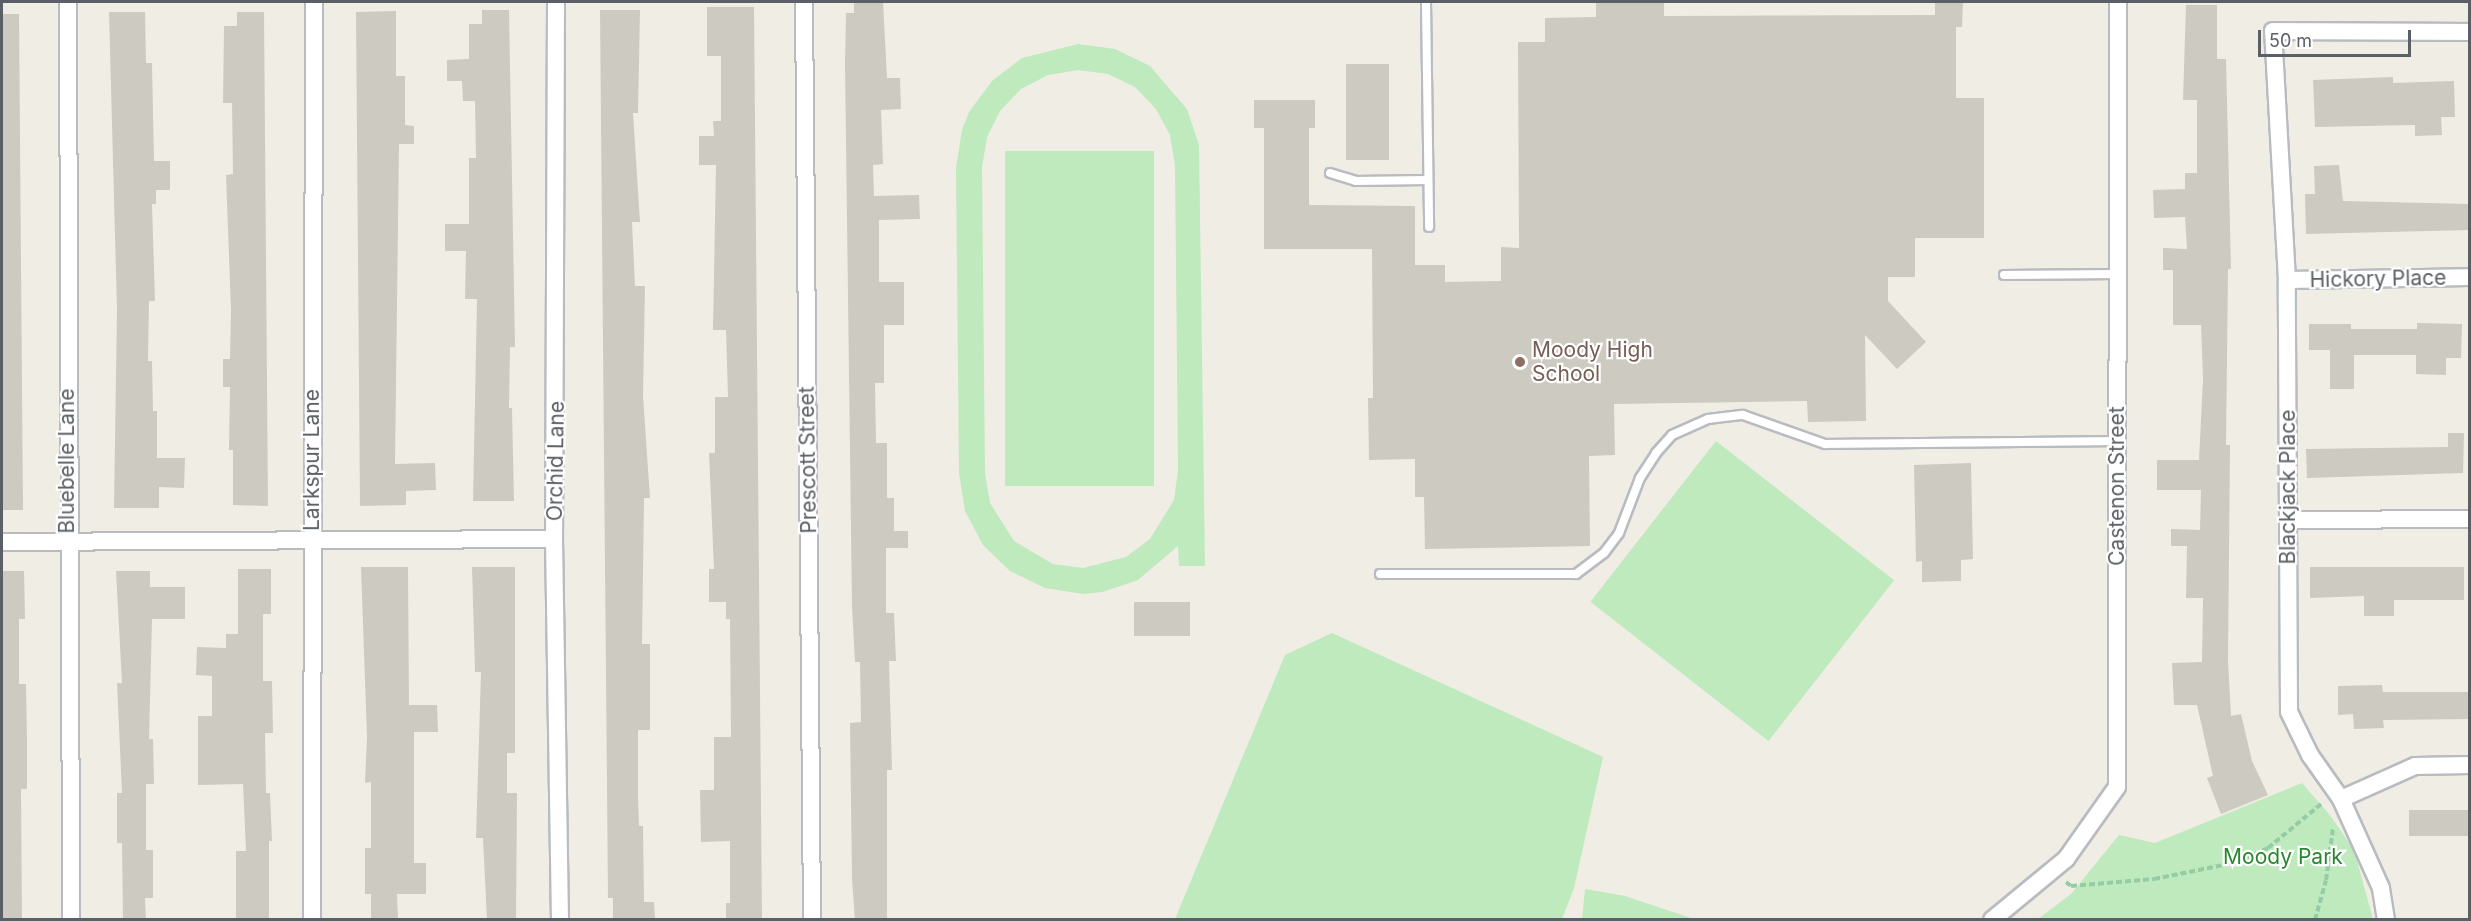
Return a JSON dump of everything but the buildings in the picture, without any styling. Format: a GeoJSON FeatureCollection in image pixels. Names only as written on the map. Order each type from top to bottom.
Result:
{"type":"FeatureCollection","features":[{"type":"Feature","properties":{"kind":"street","name":"Bluebelle Lane"},"geometry":{"type":"LineString","coordinates":[[68,2],[67,542],[71,920]]}},
{"type":"Feature","properties":{"kind":"street","name":"Larkspur Lane"},"geometry":{"type":"LineString","coordinates":[[312,920],[311,542],[314,2]]}},
{"type":"Feature","properties":{"kind":"street","name":"Orchid Lane"},"geometry":{"type":"LineString","coordinates":[[556,2],[554,539],[560,920]]}},
{"type":"Feature","properties":{"kind":"street","name":"Prescott Street"},"geometry":{"type":"LineString","coordinates":[[804,2],[812,920]]}},
{"type":"Feature","properties":{"kind":"street","name":"Castenon Street"},"geometry":{"type":"LineString","coordinates":[[1992,920],[2066,859],[2117,787],[2118,2]]}},
{"type":"Feature","properties":{"kind":"street","name":"Blackjack Place"},"geometry":{"type":"LineString","coordinates":[[2386,920],[2381,888],[2349,816],[2341,799],[2310,755],[2289,711],[2287,280],[2273,32],[2469,32]]}},
{"type":"Feature","properties":{"kind":"street","name":"Hickory Place"},"geometry":{"type":"LineString","coordinates":[[2287,280],[2469,277]]}},
{"type":"Feature","properties":{"kind":"street"},"geometry":{"type":"LineString","coordinates":[[2288,520],[2469,519]]}},
{"type":"Feature","properties":{"kind":"street"},"geometry":{"type":"LineString","coordinates":[[2,542],[554,539]]}},
{"type":"Feature","properties":{"kind":"street"},"geometry":{"type":"LineString","coordinates":[[2341,799],[2415,766],[2469,765]]}},
{"type":"Feature","properties":{"kind":"lane"},"geometry":{"type":"LineString","coordinates":[[1426,2],[1429,227]]}},
{"type":"Feature","properties":{"kind":"lane"},"geometry":{"type":"LineString","coordinates":[[1330,173],[1356,181],[1428,180]]}},
{"type":"Feature","properties":{"kind":"lane"},"geometry":{"type":"LineString","coordinates":[[2004,275],[2118,274]]}},
{"type":"Feature","properties":{"kind":"lane"},"geometry":{"type":"LineString","coordinates":[[1380,574],[1576,574],[1604,553],[1618,533],[1640,478],[1656,453],[1672,435],[1708,419],[1743,415],[1825,444],[2118,441]]}},
{"type":"Feature","properties":{"kind":"path"},"geometry":{"type":"LineString","coordinates":[[2052,870],[2071,886],[2206,871],[2268,848],[2321,804]]}},
{"type":"Feature","properties":{"kind":"path"},"geometry":{"type":"LineString","coordinates":[[2315,920],[2326,880],[2333,823],[2349,816]]}},
{"type":"Feature","properties":{"kind":"green space"},"geometry":{"type":"Polygon","coordinates":[[[1078,44],[1115,49],[1150,66],[1187,109],[1199,145],[1205,566],[1179,566],[1178,546],[1138,580],[1102,592],[1083,594],[1045,588],[1010,571],[983,545],[965,511],[959,473],[956,168],[962,130],[969,112],[992,81],[1022,58],[1078,44]],[[1078,70],[1048,75],[1021,89],[1000,111],[987,137],[982,167],[985,473],[990,503],[1014,541],[1053,564],[1083,568],[1126,557],[1150,539],[1174,500],[1178,470],[1175,165],[1170,135],[1156,109],[1135,87],[1108,74],[1078,70]]]}},
{"type":"Feature","properties":{"kind":"green space"},"geometry":{"type":"Polygon","coordinates":[[[1005,151],[1154,151],[1154,486],[1005,486],[1005,151]]]}},
{"type":"Feature","properties":{"kind":"green space"},"geometry":{"type":"Polygon","coordinates":[[[1716,441],[1894,580],[1768,741],[1590,602],[1716,441]]]}},
{"type":"Feature","properties":{"kind":"green space"},"geometry":{"type":"Polygon","coordinates":[[[1332,633],[1603,757],[1574,888],[1562,919],[1175,919],[1285,655],[1332,633]]]}},
{"type":"Feature","properties":{"kind":"green space","name":"Moody Park"},"geometry":{"type":"Polygon","coordinates":[[[2302,783],[2329,814],[2354,850],[2373,919],[2038,919],[2071,894],[2119,835],[2155,843],[2302,783]]]}},
{"type":"Feature","properties":{"kind":"green space"},"geometry":{"type":"Polygon","coordinates":[[[1585,889],[1625,896],[1694,919],[1582,919],[1585,889]]]}},
{"type":"Feature","properties":{"kind":"place","name":"Moody High School"},"geometry":{"type":"Point","coordinates":[1520,362]}}]}
